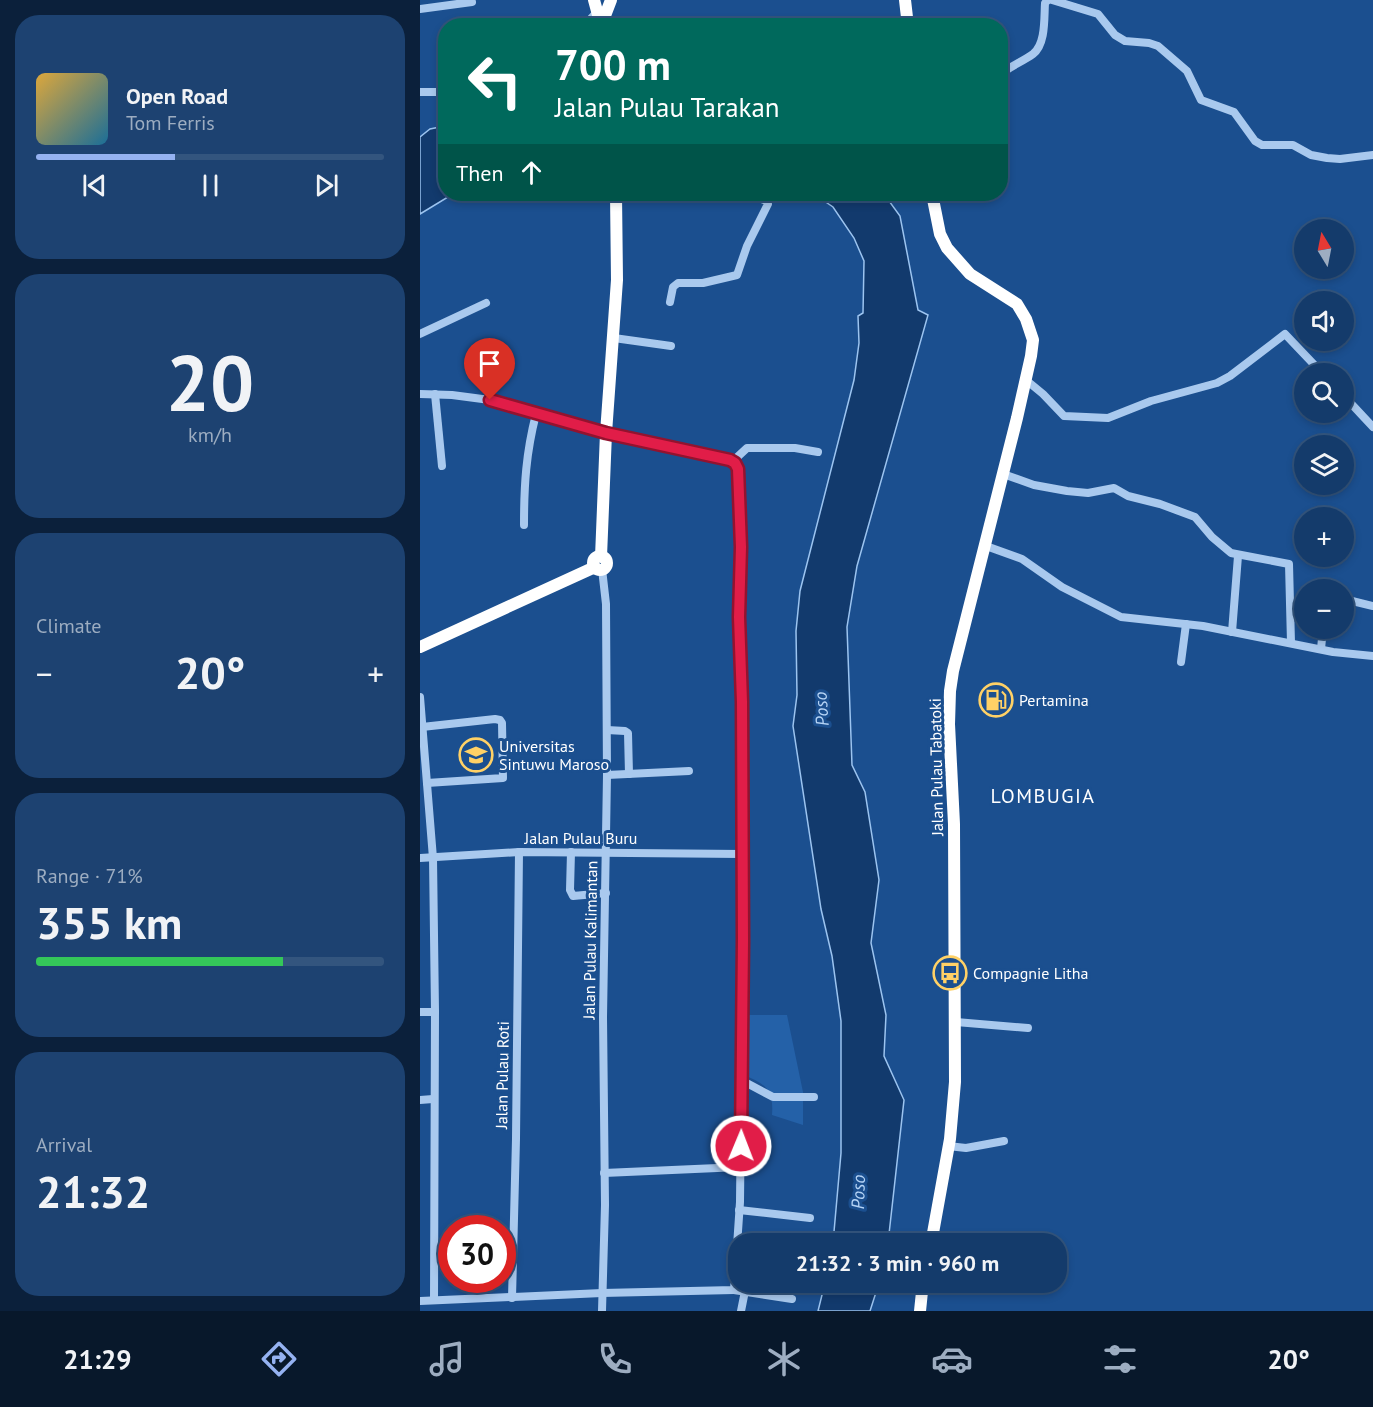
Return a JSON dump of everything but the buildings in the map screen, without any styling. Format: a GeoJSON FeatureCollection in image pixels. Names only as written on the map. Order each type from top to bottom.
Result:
{"type":"FeatureCollection","features":[{"type":"Feature","properties":{"kind":"highway"},"geometry":{"type":"LineString","coordinates":[[604,18],[611,0]]}},
{"type":"Feature","properties":{"kind":"highway"},"geometry":{"type":"LineString","coordinates":[[905,0],[907,18]]}},
{"type":"Feature","properties":{"kind":"highway"},"geometry":{"type":"LineString","coordinates":[[595,3],[599,18]]}},
{"type":"Feature","properties":{"kind":"highway"},"geometry":{"type":"LineString","coordinates":[[420,647],[599,564],[614,338],[618,251],[616,201]]}},
{"type":"Feature","properties":{"kind":"highway","name":"Jalan Pulau Tabatoki"},"geometry":{"type":"LineString","coordinates":[[933,201],[940,234],[954,257],[980,281],[1017,304],[1026,319],[1032,345],[1026,380],[953,670],[950,691],[956,1022],[955,1097],[933,1233]]}},
{"type":"Feature","properties":{"kind":"highway"},"geometry":{"type":"LineString","coordinates":[[920,1311],[922,1293]]}},
{"type":"Feature","properties":{"kind":"street"},"geometry":{"type":"LineString","coordinates":[[1008,69],[1038,48],[1042,36],[1045,3],[1050,0],[1098,14],[1115,35],[1125,41],[1158,46],[1187,70],[1201,100],[1234,112],[1255,141],[1262,145],[1293,145],[1311,155],[1327,158],[1347,159],[1373,155]]}},
{"type":"Feature","properties":{"kind":"street"},"geometry":{"type":"LineString","coordinates":[[420,9],[472,2]]}},
{"type":"Feature","properties":{"kind":"street"},"geometry":{"type":"LineString","coordinates":[[588,18],[595,3]]}},
{"type":"Feature","properties":{"kind":"street"},"geometry":{"type":"LineString","coordinates":[[420,92],[438,92]]}},
{"type":"Feature","properties":{"kind":"street"},"geometry":{"type":"LineString","coordinates":[[670,302],[674,286],[678,283],[703,283],[737,275],[747,246],[768,204],[767,201]]}},
{"type":"Feature","properties":{"kind":"street"},"geometry":{"type":"LineString","coordinates":[[420,334],[486,303]]}},
{"type":"Feature","properties":{"kind":"street"},"geometry":{"type":"LineString","coordinates":[[1026,380],[1064,416],[1108,418],[1151,401],[1217,383],[1230,376],[1285,334],[1313,363]]}},
{"type":"Feature","properties":{"kind":"street"},"geometry":{"type":"LineString","coordinates":[[614,338],[671,346]]}},
{"type":"Feature","properties":{"kind":"street"},"geometry":{"type":"LineString","coordinates":[[420,394],[480,398],[606,433],[733,461],[738,469],[741,536],[739,617],[742,702],[742,854],[738,1233]]}},
{"type":"Feature","properties":{"kind":"street"},"geometry":{"type":"LineString","coordinates":[[435,394],[442,465]]}},
{"type":"Feature","properties":{"kind":"street"},"geometry":{"type":"LineString","coordinates":[[1354,407],[1373,427]]}},
{"type":"Feature","properties":{"kind":"street"},"geometry":{"type":"LineString","coordinates":[[524,525],[524,485],[528,446],[536,414]]}},
{"type":"Feature","properties":{"kind":"street"},"geometry":{"type":"LineString","coordinates":[[733,461],[748,448],[795,448],[818,452]]}},
{"type":"Feature","properties":{"kind":"street"},"geometry":{"type":"LineString","coordinates":[[1002,474],[1034,485],[1081,493],[1114,488],[1128,496],[1195,517],[1225,549],[1238,556],[1290,565],[1289,602],[1292,643]]}},
{"type":"Feature","properties":{"kind":"street"},"geometry":{"type":"LineString","coordinates":[[986,546],[1022,559],[1062,586],[1115,615],[1186,624],[1321,649],[1373,656]]}},
{"type":"Feature","properties":{"kind":"street"},"geometry":{"type":"LineString","coordinates":[[1232,632],[1238,556]]}},
{"type":"Feature","properties":{"kind":"street","name":"Jalan Pulau Kalimantan"},"geometry":{"type":"LineString","coordinates":[[599,564],[606,604],[607,730],[602,1311]]}},
{"type":"Feature","properties":{"kind":"street"},"geometry":{"type":"LineString","coordinates":[[1354,601],[1373,606]]}},
{"type":"Feature","properties":{"kind":"street"},"geometry":{"type":"LineString","coordinates":[[1181,662],[1186,624]]}},
{"type":"Feature","properties":{"kind":"street"},"geometry":{"type":"LineString","coordinates":[[1321,649],[1322,639]]}},
{"type":"Feature","properties":{"kind":"street"},"geometry":{"type":"LineString","coordinates":[[420,697],[433,858],[435,1012],[433,1099],[439,1300],[445,1311]]}},
{"type":"Feature","properties":{"kind":"street"},"geometry":{"type":"LineString","coordinates":[[422,727],[495,719],[502,723],[503,778],[427,783]]}},
{"type":"Feature","properties":{"kind":"street"},"geometry":{"type":"LineString","coordinates":[[607,730],[625,730],[628,733],[629,774]]}},
{"type":"Feature","properties":{"kind":"street"},"geometry":{"type":"LineString","coordinates":[[607,776],[688,771]]}},
{"type":"Feature","properties":{"kind":"street","name":"Jalan Pulau Buru"},"geometry":{"type":"LineString","coordinates":[[420,858],[519,852],[742,854]]}},
{"type":"Feature","properties":{"kind":"street","name":"Jalan Pulau Roti"},"geometry":{"type":"LineString","coordinates":[[512,1298],[519,852]]}},
{"type":"Feature","properties":{"kind":"street"},"geometry":{"type":"LineString","coordinates":[[571,852],[570,890],[573,896],[606,893]]}},
{"type":"Feature","properties":{"kind":"street"},"geometry":{"type":"LineString","coordinates":[[420,1012],[435,1012]]}},
{"type":"Feature","properties":{"kind":"street"},"geometry":{"type":"LineString","coordinates":[[956,1022],[1028,1028]]}},
{"type":"Feature","properties":{"kind":"street"},"geometry":{"type":"LineString","coordinates":[[741,1080],[773,1097],[814,1097]]}},
{"type":"Feature","properties":{"kind":"street"},"geometry":{"type":"LineString","coordinates":[[420,1100],[433,1099]]}},
{"type":"Feature","properties":{"kind":"street"},"geometry":{"type":"LineString","coordinates":[[948,1146],[966,1148],[1004,1141]]}},
{"type":"Feature","properties":{"kind":"street"},"geometry":{"type":"LineString","coordinates":[[604,1173],[740,1167]]}},
{"type":"Feature","properties":{"kind":"street"},"geometry":{"type":"LineString","coordinates":[[739,1210],[810,1218]]}},
{"type":"Feature","properties":{"kind":"street"},"geometry":{"type":"LineString","coordinates":[[420,1301],[728,1290]]}},
{"type":"Feature","properties":{"kind":"street"},"geometry":{"type":"LineString","coordinates":[[741,1311],[745,1293]]}},
{"type":"Feature","properties":{"kind":"street"},"geometry":{"type":"LineString","coordinates":[[752,1293],[792,1299]]}},
{"type":"Feature","properties":{"kind":"shaded area"},"geometry":{"type":"Polygon","coordinates":[[[743,1015],[787,1015],[803,1092],[803,1125],[772,1115],[770,1093],[758,1081],[744,1075],[743,1015]]]}},
{"type":"Feature","properties":{"kind":"water"},"geometry":{"type":"Polygon","coordinates":[[[438,127],[438,201],[441,201],[420,214],[420,137],[430,129],[438,127]]]}},
{"type":"Feature","properties":{"kind":"water","name":"Poso"},"geometry":{"type":"Polygon","coordinates":[[[824,201],[889,201],[900,216],[918,310],[928,315],[857,566],[847,627],[852,765],[865,792],[879,880],[871,943],[886,1015],[884,1056],[904,1100],[889,1233],[834,1233],[841,1153],[841,1021],[793,726],[797,695],[796,631],[800,591],[854,380],[859,343],[858,316],[863,313],[864,261],[854,238],[833,207],[824,201]]]}},
{"type":"Feature","properties":{"kind":"water"},"geometry":{"type":"Polygon","coordinates":[[[822,1293],[876,1293],[870,1311],[818,1311],[822,1293]]]}},
{"type":"Feature","properties":{"kind":"place","name":"Pertamina"},"geometry":{"type":"Point","coordinates":[996,700]}},
{"type":"Feature","properties":{"kind":"place","name":"Universitas Sintuwu Maroso"},"geometry":{"type":"Point","coordinates":[476,755]}},
{"type":"Feature","properties":{"kind":"place","name":"Compagnie Litha"},"geometry":{"type":"Point","coordinates":[950,973]}},
{"type":"Feature","properties":{"kind":"district","name":"LOMBUGIA"},"geometry":{"type":"Point","coordinates":[1043,796]}},
{"type":"Feature","properties":{"kind":"route"},"geometry":{"type":"LineString","coordinates":[[490,400],[606,433],[730,460],[738,469],[741,547],[739,617],[743,877],[741,1146]]}}]}
